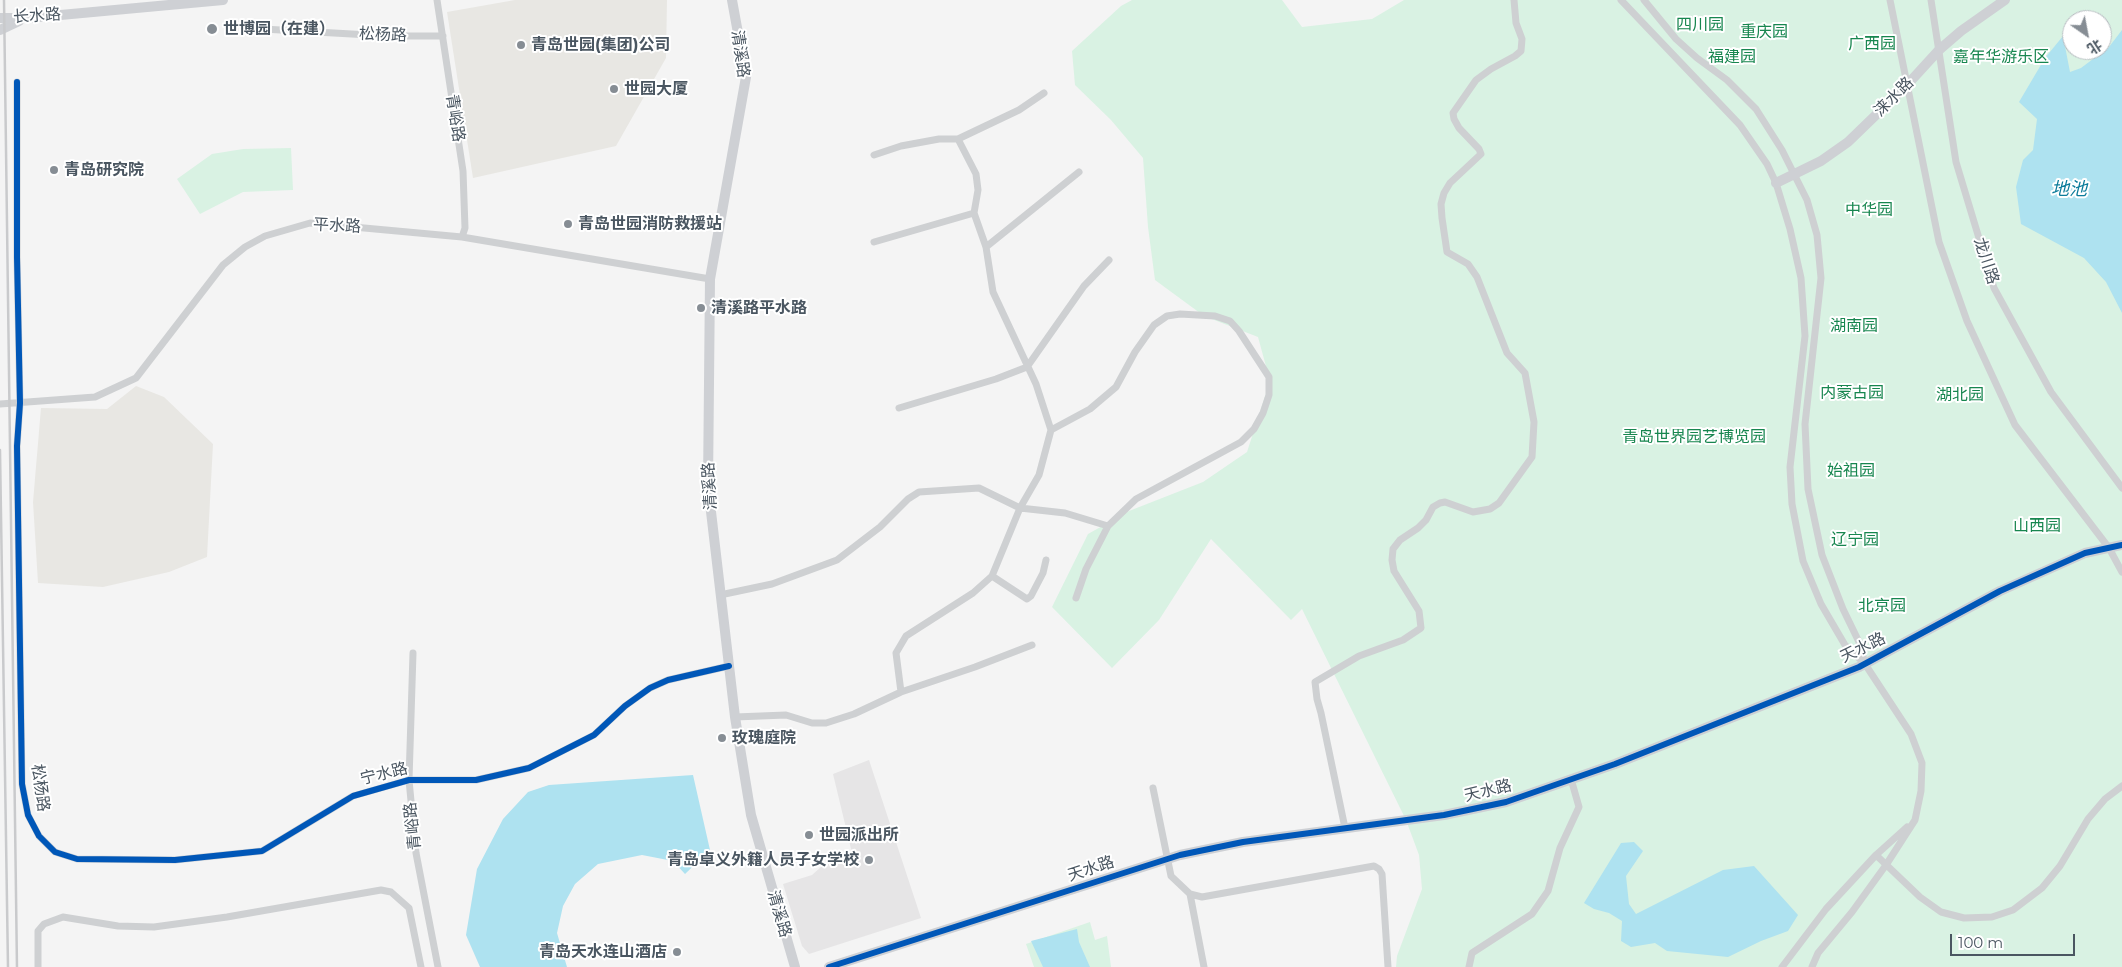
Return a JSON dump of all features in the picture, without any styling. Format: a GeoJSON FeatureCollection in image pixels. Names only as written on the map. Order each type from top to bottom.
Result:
{"type":"FeatureCollection","features":[{"type":"Feature","properties":{"kind":"street","name":"长水路"},"geometry":{"type":"LineString","coordinates":[[0,18],[28,18],[223,0]]}},
{"type":"Feature","properties":{"kind":"street","name":"青峪路"},"geometry":{"type":"LineString","coordinates":[[437,0],[463,171],[464,228],[462,237]]}},
{"type":"Feature","properties":{"kind":"street","name":"清溪路"},"geometry":{"type":"LineString","coordinates":[[732,0],[746,77],[710,279],[708,486],[735,717],[751,815],[794,967]]}},
{"type":"Feature","properties":{"kind":"street"},"geometry":{"type":"LineString","coordinates":[[1345,828],[1321,713],[1316,699],[1315,682],[1359,656],[1403,640],[1421,628],[1419,611],[1394,571],[1393,550],[1400,540],[1422,524],[1440,502],[1446,502],[1473,512],[1490,509],[1500,503],[1532,457],[1534,422],[1525,372],[1507,353],[1477,277],[1468,264],[1447,252],[1441,204],[1444,193],[1450,183],[1481,154],[1479,149],[1459,128],[1454,119],[1457,104],[1476,80],[1491,69],[1516,56],[1520,51],[1522,39],[1516,23],[1514,0]]}},
{"type":"Feature","properties":{"kind":"street"},"geometry":{"type":"LineString","coordinates":[[1621,0],[1740,125],[1767,164],[1776,183],[1790,229],[1801,278],[1805,336],[1790,467],[1794,514],[1803,561],[1821,604],[1845,645],[1865,664],[1911,734],[1922,763],[1921,791],[1915,820],[1852,912],[1818,953],[1812,967]]}},
{"type":"Feature","properties":{"kind":"street"},"geometry":{"type":"LineString","coordinates":[[1644,0],[1676,39],[1697,58],[1727,80],[1756,109],[1795,174],[1807,200],[1817,235],[1822,278],[1805,424],[1808,489],[1822,555],[1842,609],[1858,642],[1865,664]]}},
{"type":"Feature","properties":{"kind":"street"},"geometry":{"type":"LineString","coordinates":[[1890,0],[1940,242],[1966,321],[2015,425],[2110,548],[2122,572]]}},
{"type":"Feature","properties":{"kind":"street","name":"龙川路"},"geometry":{"type":"LineString","coordinates":[[1931,0],[1956,162],[1994,288],[2050,392],[2122,488]]}},
{"type":"Feature","properties":{"kind":"street","name":"涞水路"},"geometry":{"type":"LineString","coordinates":[[1776,183],[1821,161],[1848,142],[1907,85],[1939,50],[1961,31],[2005,0]]}},
{"type":"Feature","properties":{"kind":"street"},"geometry":{"type":"LineString","coordinates":[[0,30],[28,18]]}},
{"type":"Feature","properties":{"kind":"street","name":"松杨路"},"geometry":{"type":"LineString","coordinates":[[262,29],[386,36],[443,36]]}},
{"type":"Feature","properties":{"kind":"street","name":"松杨路"},"geometry":{"type":"LineString","coordinates":[[17,82],[17,257],[20,403],[18,446],[22,784],[28,815],[39,836]]}},
{"type":"Feature","properties":{"kind":"street"},"geometry":{"type":"LineString","coordinates":[[874,155],[939,139],[958,139],[1019,110],[1044,93]]}},
{"type":"Feature","properties":{"kind":"street"},"geometry":{"type":"LineString","coordinates":[[901,692],[896,653],[906,636],[973,593],[992,576],[1020,508],[1039,475],[1051,430],[1036,384],[1026,367],[993,292],[986,247],[974,213],[978,190],[976,174],[958,139]]}},
{"type":"Feature","properties":{"kind":"street"},"geometry":{"type":"LineString","coordinates":[[986,247],[1079,172]]}},
{"type":"Feature","properties":{"kind":"street"},"geometry":{"type":"LineString","coordinates":[[874,242],[974,213]]}},
{"type":"Feature","properties":{"kind":"street","name":"平水路"},"geometry":{"type":"LineString","coordinates":[[0,404],[95,397],[136,378],[223,265],[244,247],[265,236],[310,223],[462,237],[710,279]]}},
{"type":"Feature","properties":{"kind":"street"},"geometry":{"type":"LineString","coordinates":[[899,408],[996,379],[1026,367],[1084,286],[1109,260]]}},
{"type":"Feature","properties":{"kind":"street"},"geometry":{"type":"LineString","coordinates":[[1051,430],[1090,409],[1116,387],[1135,352],[1154,325],[1167,316],[1180,314],[1215,316],[1230,321],[1239,331],[1269,376],[1269,395],[1264,413],[1254,429],[1241,442],[1224,453],[1136,499],[1108,526],[1086,569],[1076,598]]}},
{"type":"Feature","properties":{"kind":"street"},"geometry":{"type":"LineString","coordinates":[[720,595],[772,584],[838,560],[880,527],[908,499],[919,492],[979,488],[1020,508],[1064,514],[1108,526]]}},
{"type":"Feature","properties":{"kind":"street","name":"天水路"},"geometry":{"type":"LineString","coordinates":[[829,967],[1168,859],[1243,842],[1444,815],[1506,802],[1624,760],[1865,664],[2000,591],[2085,554],[2122,546]]}},
{"type":"Feature","properties":{"kind":"street"},"geometry":{"type":"LineString","coordinates":[[992,576],[1027,598],[1031,596],[1046,560]]}},
{"type":"Feature","properties":{"kind":"street"},"geometry":{"type":"LineString","coordinates":[[735,717],[786,715],[812,723],[826,723],[854,714],[901,692],[975,668],[1032,645]]}},
{"type":"Feature","properties":{"kind":"street","name":"青峪路"},"geometry":{"type":"LineString","coordinates":[[413,653],[409,780],[416,853],[438,967]]}},
{"type":"Feature","properties":{"kind":"street","name":"宁水路"},"geometry":{"type":"LineString","coordinates":[[39,836],[55,852],[77,859],[174,860],[262,851],[352,796],[409,780],[476,780],[529,768],[594,734],[625,706],[650,688],[668,680],[729,666]]}},
{"type":"Feature","properties":{"kind":"street"},"geometry":{"type":"LineString","coordinates":[[1469,967],[1472,953],[1532,914],[1548,891],[1560,848],[1579,807],[1571,779]]}},
{"type":"Feature","properties":{"kind":"street"},"geometry":{"type":"LineString","coordinates":[[1876,855],[1920,897],[1940,912],[1964,918],[1992,918],[2013,910],[2042,888],[2060,866],[2088,819],[2105,799],[2122,786]]}},
{"type":"Feature","properties":{"kind":"street"},"geometry":{"type":"LineString","coordinates":[[1153,788],[1172,876],[1190,894],[1202,897],[1374,866],[1379,869],[1382,874],[1388,967]]}},
{"type":"Feature","properties":{"kind":"street"},"geometry":{"type":"LineString","coordinates":[[1782,967],[1826,909],[1876,855],[1915,820]]}},
{"type":"Feature","properties":{"kind":"street"},"geometry":{"type":"LineString","coordinates":[[38,967],[38,931],[44,924],[63,917],[118,926],[154,927],[227,917],[382,890],[391,892],[409,908],[421,967]]}},
{"type":"Feature","properties":{"kind":"street"},"geometry":{"type":"LineString","coordinates":[[1190,894],[1204,967]]}},
{"type":"Feature","properties":{"kind":"shaded area"},"geometry":{"type":"Polygon","coordinates":[[[515,0],[667,0],[666,58],[616,146],[473,178],[447,12],[515,0]]]}},
{"type":"Feature","properties":{"kind":"shaded area"},"geometry":{"type":"Polygon","coordinates":[[[136,386],[164,397],[213,444],[207,557],[169,572],[103,587],[38,583],[33,502],[41,408],[107,409],[136,386]]]}},
{"type":"Feature","properties":{"kind":"shaded area","name":"青岛卓义外籍人员子女学校"},"geometry":{"type":"Polygon","coordinates":[[[869,760],[921,918],[809,954],[802,946],[783,884],[812,875],[821,867],[852,853],[833,774],[869,760]]]}},
{"type":"Feature","properties":{"kind":"green space","name":"青岛世界园艺博览园"},"geometry":{"type":"Polygon","coordinates":[[[1132,0],[1282,0],[1302,27],[1372,19],[1404,0],[2122,0],[2122,967],[1396,967],[1397,956],[1422,889],[1419,855],[1406,820],[1302,609],[1291,620],[1211,539],[1159,620],[1112,668],[1052,607],[1088,534],[1129,511],[1203,482],[1247,452],[1270,381],[1258,337],[1204,316],[1155,280],[1148,227],[1143,158],[1111,120],[1075,85],[1072,51],[1121,6],[1132,0]]]}},
{"type":"Feature","properties":{"kind":"green space"},"geometry":{"type":"Polygon","coordinates":[[[291,148],[293,190],[243,192],[200,214],[177,179],[212,154],[243,149],[291,148]]]}},
{"type":"Feature","properties":{"kind":"green space"},"geometry":{"type":"Polygon","coordinates":[[[1090,922],[1095,940],[1107,936],[1111,967],[1034,967],[1026,944],[1090,922]]]}},
{"type":"Feature","properties":{"kind":"water","name":"地池"},"geometry":{"type":"Polygon","coordinates":[[[2122,30],[2122,313],[2106,282],[2084,258],[2021,224],[2016,187],[2023,160],[2033,150],[2037,119],[2019,102],[2045,58],[2062,37],[2062,60],[2068,60],[2070,72],[2081,68],[2092,60],[2112,60],[2112,43],[2122,30]]]}},
{"type":"Feature","properties":{"kind":"water"},"geometry":{"type":"Polygon","coordinates":[[[693,775],[710,850],[685,874],[673,861],[642,855],[598,864],[575,884],[563,906],[557,933],[567,967],[480,967],[466,935],[477,869],[503,819],[528,792],[549,785],[693,775]]]}},
{"type":"Feature","properties":{"kind":"water"},"geometry":{"type":"Polygon","coordinates":[[[1634,842],[1643,851],[1626,876],[1629,904],[1636,914],[1723,870],[1754,866],[1798,915],[1788,931],[1761,941],[1728,957],[1667,951],[1655,943],[1631,947],[1621,941],[1622,921],[1609,913],[1594,909],[1584,903],[1621,843],[1634,842]]]}},
{"type":"Feature","properties":{"kind":"water"},"geometry":{"type":"Polygon","coordinates":[[[1077,929],[1079,942],[1090,967],[1043,967],[1031,941],[1077,929]]]}},
{"type":"Feature","properties":{"kind":"railway"},"geometry":{"type":"LineString","coordinates":[[4,0],[17,967]]}},
{"type":"Feature","properties":{"kind":"railway"},"geometry":{"type":"LineString","coordinates":[[0,450],[8,967]]}},
{"type":"Feature","properties":{"kind":"cycle path"},"geometry":{"type":"LineString","coordinates":[[17,82],[17,257],[20,403],[17,446],[22,784],[28,815],[39,836],[55,852],[77,859],[175,860],[262,851],[353,796],[409,780],[476,780],[529,768],[594,735],[625,706],[650,688],[668,680],[729,666]]}},
{"type":"Feature","properties":{"kind":"cycle path"},"geometry":{"type":"LineString","coordinates":[[829,967],[1180,855],[1243,842],[1444,815],[1506,802],[1615,764],[1859,667],[2000,591],[2085,553],[2122,545]]}},
{"type":"Feature","properties":{"kind":"place","name":"世博园（在建）"},"geometry":{"type":"Point","coordinates":[212,29]}},
{"type":"Feature","properties":{"kind":"place","name":"青岛世园(集团)公司"},"geometry":{"type":"Point","coordinates":[521,45]}},
{"type":"Feature","properties":{"kind":"place","name":"世园大厦"},"geometry":{"type":"Point","coordinates":[614,89]}},
{"type":"Feature","properties":{"kind":"place","name":"青岛研究院"},"geometry":{"type":"Point","coordinates":[54,170]}},
{"type":"Feature","properties":{"kind":"place","name":"青岛世园消防救援站"},"geometry":{"type":"Point","coordinates":[568,224]}},
{"type":"Feature","properties":{"kind":"place","name":"清溪路平水路"},"geometry":{"type":"Point","coordinates":[701,308]}},
{"type":"Feature","properties":{"kind":"place","name":"玫瑰庭院"},"geometry":{"type":"Point","coordinates":[722,738]}},
{"type":"Feature","properties":{"kind":"place","name":"世园派出所"},"geometry":{"type":"Point","coordinates":[809,835]}},
{"type":"Feature","properties":{"kind":"place","name":"青岛卓义外籍人员子女学校"},"geometry":{"type":"Point","coordinates":[869,860]}},
{"type":"Feature","properties":{"kind":"place","name":"青岛天水连山酒店"},"geometry":{"type":"Point","coordinates":[677,952]}},
{"type":"Feature","properties":{"kind":"park label","name":"四川园"},"geometry":{"type":"Point","coordinates":[1700,25]}},
{"type":"Feature","properties":{"kind":"park label","name":"重庆园"},"geometry":{"type":"Point","coordinates":[1764,32]}},
{"type":"Feature","properties":{"kind":"park label","name":"广西园"},"geometry":{"type":"Point","coordinates":[1872,44]}},
{"type":"Feature","properties":{"kind":"park label","name":"福建园"},"geometry":{"type":"Point","coordinates":[1732,57]}},
{"type":"Feature","properties":{"kind":"park label","name":"嘉年华游乐区"},"geometry":{"type":"Point","coordinates":[2001,57]}},
{"type":"Feature","properties":{"kind":"park label","name":"中华园"},"geometry":{"type":"Point","coordinates":[1869,210]}},
{"type":"Feature","properties":{"kind":"park label","name":"湖南园"},"geometry":{"type":"Point","coordinates":[1854,326]}},
{"type":"Feature","properties":{"kind":"park label","name":"内蒙古园"},"geometry":{"type":"Point","coordinates":[1852,393]}},
{"type":"Feature","properties":{"kind":"park label","name":"湖北园"},"geometry":{"type":"Point","coordinates":[1960,395]}},
{"type":"Feature","properties":{"kind":"park label","name":"始祖园"},"geometry":{"type":"Point","coordinates":[1851,471]}},
{"type":"Feature","properties":{"kind":"park label","name":"山西园"},"geometry":{"type":"Point","coordinates":[2037,526]}},
{"type":"Feature","properties":{"kind":"park label","name":"辽宁园"},"geometry":{"type":"Point","coordinates":[1855,540]}},
{"type":"Feature","properties":{"kind":"park label","name":"北京园"},"geometry":{"type":"Point","coordinates":[1882,606]}}]}
